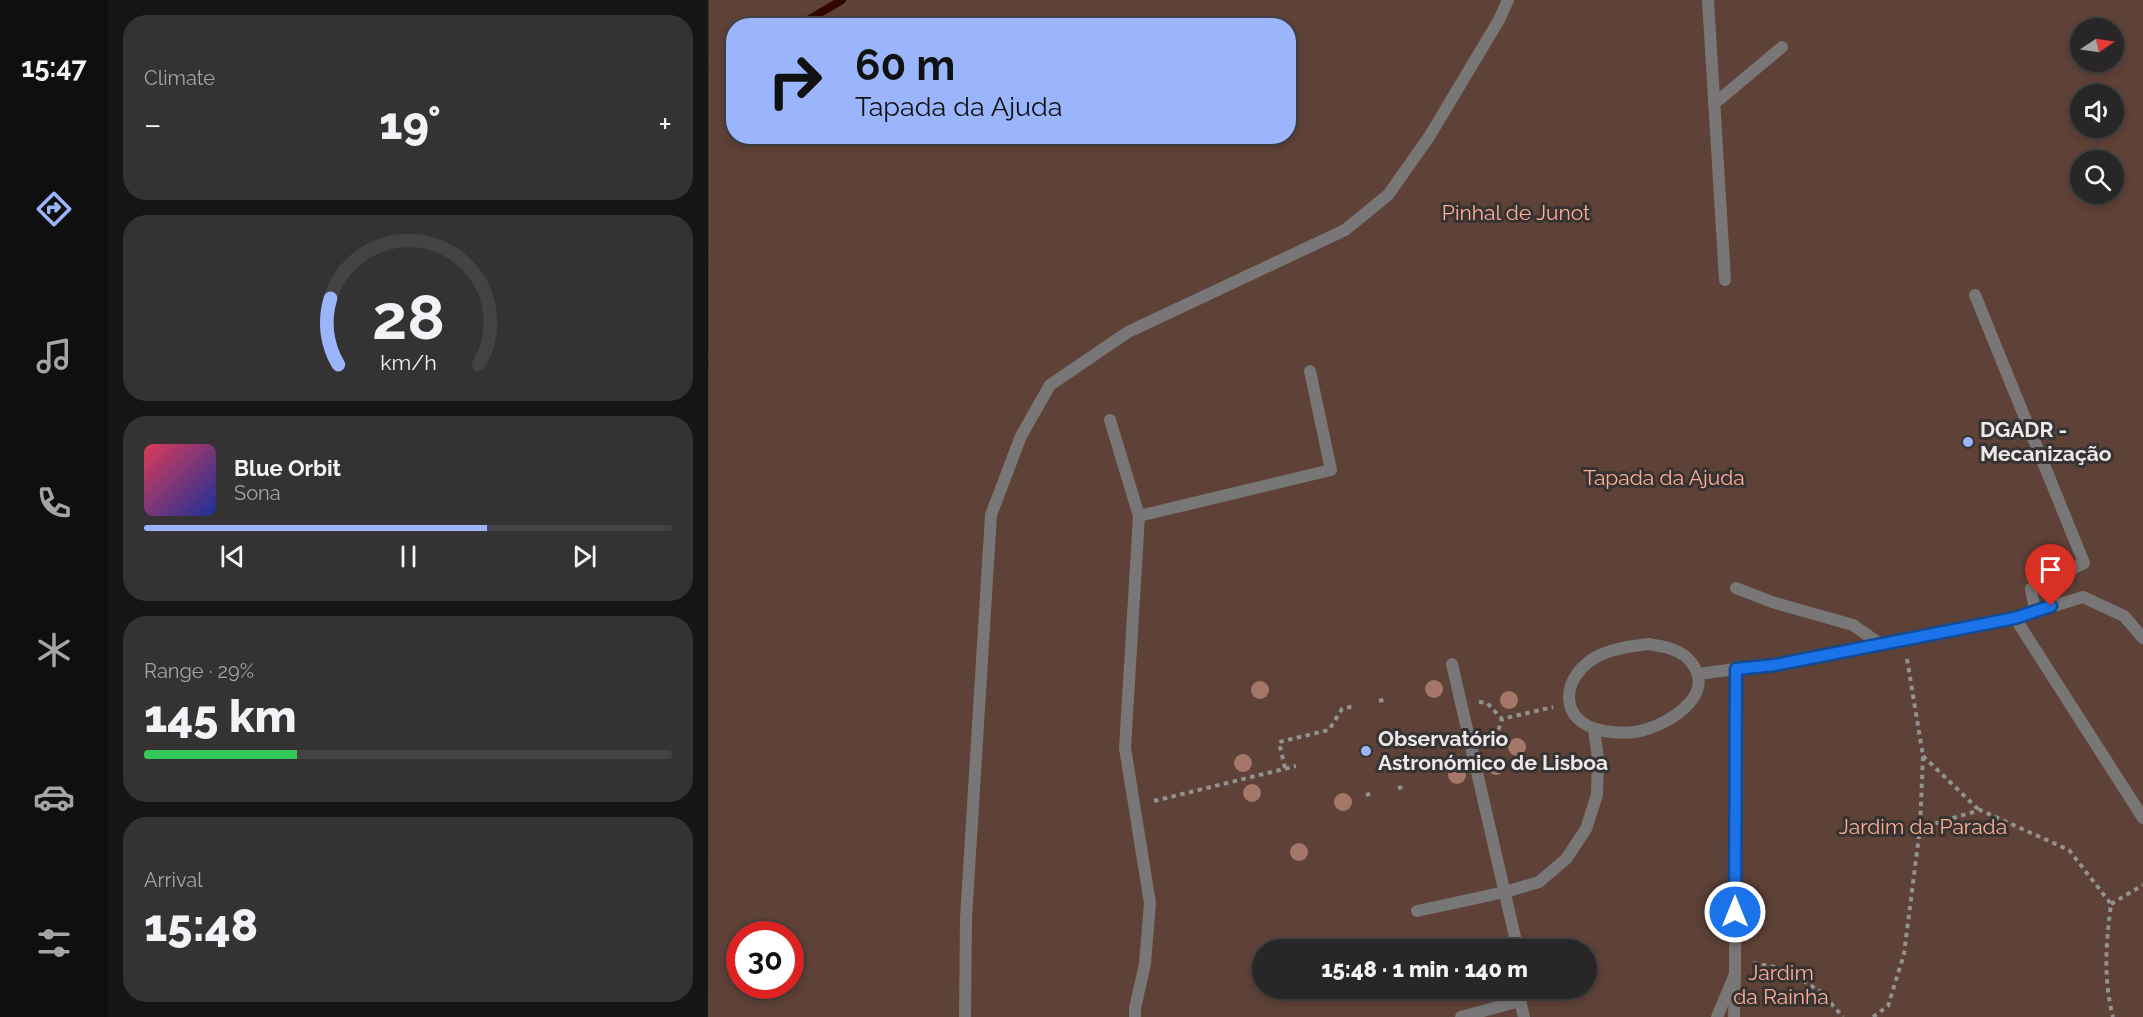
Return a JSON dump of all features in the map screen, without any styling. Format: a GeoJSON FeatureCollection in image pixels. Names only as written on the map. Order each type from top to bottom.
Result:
{"type":"FeatureCollection","features":[{"type":"Feature","properties":{"kind":"street"},"geometry":{"type":"LineString","coordinates":[[964,1017],[966,918],[990,515],[1021,436],[1050,385],[1128,332],[1345,230],[1388,195],[1429,136],[1499,20],[1508,0]]}},
{"type":"Feature","properties":{"kind":"street"},"geometry":{"type":"LineString","coordinates":[[1708,0],[1725,280]]}},
{"type":"Feature","properties":{"kind":"street"},"geometry":{"type":"LineString","coordinates":[[1714,104],[1782,47]]}},
{"type":"Feature","properties":{"kind":"street"},"geometry":{"type":"LineString","coordinates":[[1975,296],[2084,562],[2031,589],[2035,610]]}},
{"type":"Feature","properties":{"kind":"street"},"geometry":{"type":"LineString","coordinates":[[1138,516],[1331,470],[1310,371]]}},
{"type":"Feature","properties":{"kind":"street"},"geometry":{"type":"LineString","coordinates":[[1110,420],[1138,516],[1125,748],[1150,903],[1145,964],[1135,1017]]}},
{"type":"Feature","properties":{"kind":"street"},"geometry":{"type":"LineString","coordinates":[[1736,588],[1772,602],[1853,625],[1880,644]]}},
{"type":"Feature","properties":{"kind":"street"},"geometry":{"type":"LineString","coordinates":[[1698,674],[1775,665],[2015,618],[2083,597],[2124,615],[2143,638]]}},
{"type":"Feature","properties":{"kind":"street"},"geometry":{"type":"LineString","coordinates":[[2015,618],[2143,818]]}},
{"type":"Feature","properties":{"kind":"street"},"geometry":{"type":"LineString","coordinates":[[1649,644],[1672,649],[1689,659],[1698,674],[1697,691],[1686,708],[1667,722],[1643,731],[1617,733],[1594,729],[1577,719],[1568,704],[1569,687],[1580,670],[1599,656],[1623,647],[1649,644]]}},
{"type":"Feature","properties":{"kind":"street"},"geometry":{"type":"LineString","coordinates":[[1452,664],[1516,939]]}},
{"type":"Feature","properties":{"kind":"street"},"geometry":{"type":"LineString","coordinates":[[1734,1017],[1736,669]]}},
{"type":"Feature","properties":{"kind":"street"},"geometry":{"type":"LineString","coordinates":[[1417,911],[1505,892],[1539,882],[1566,859],[1586,829],[1597,795],[1598,759],[1594,729]]}},
{"type":"Feature","properties":{"kind":"street"},"geometry":{"type":"LineString","coordinates":[[1717,1017],[1735,974]]}},
{"type":"Feature","properties":{"kind":"street"},"geometry":{"type":"LineString","coordinates":[[1461,1017],[1510,999]]}},
{"type":"Feature","properties":{"kind":"street"},"geometry":{"type":"LineString","coordinates":[[1522,999],[1524,1017]]}},
{"type":"Feature","properties":{"kind":"path"},"geometry":{"type":"LineString","coordinates":[[1873,1017],[1888,1006],[1904,954],[1920,828],[1923,756],[1909,670]]}},
{"type":"Feature","properties":{"kind":"path"},"geometry":{"type":"LineString","coordinates":[[1379,701],[1386,699]]}},
{"type":"Feature","properties":{"kind":"path"},"geometry":{"type":"LineString","coordinates":[[1461,703],[1487,703],[1502,720],[1568,704]]}},
{"type":"Feature","properties":{"kind":"path"},"geometry":{"type":"LineString","coordinates":[[1285,768],[1279,742],[1329,730],[1342,709],[1354,706]]}},
{"type":"Feature","properties":{"kind":"path"},"geometry":{"type":"LineString","coordinates":[[1923,756],[1980,810],[2069,850],[2111,904],[2105,948],[2109,1001],[2114,1017]]}},
{"type":"Feature","properties":{"kind":"path"},"geometry":{"type":"LineString","coordinates":[[1136,805],[1296,766]]}},
{"type":"Feature","properties":{"kind":"path"},"geometry":{"type":"LineString","coordinates":[[1398,788],[1405,787]]}},
{"type":"Feature","properties":{"kind":"path"},"geometry":{"type":"LineString","coordinates":[[1366,795],[1374,794]]}},
{"type":"Feature","properties":{"kind":"path"},"geometry":{"type":"LineString","coordinates":[[1920,828],[1980,810]]}},
{"type":"Feature","properties":{"kind":"path"},"geometry":{"type":"LineString","coordinates":[[2111,904],[2143,885]]}},
{"type":"Feature","properties":{"kind":"path"},"geometry":{"type":"LineString","coordinates":[[1735,960],[1785,969],[1821,992],[1843,1017]]}},
{"type":"Feature","properties":{"kind":"green space","name":"Tapada da Ajuda"},"geometry":{"type":"Polygon","coordinates":[[[709,0],[2143,0],[2143,1017],[708,1017],[709,0]]]}},
{"type":"Feature","properties":{"kind":"waterway"},"geometry":{"type":"LineString","coordinates":[[812,18],[842,0]]}},
{"type":"Feature","properties":{"kind":"place","name":"DGADR - Mecanização"},"geometry":{"type":"Point","coordinates":[1968,442]}},
{"type":"Feature","properties":{"kind":"place","name":"Observatório Astronómico de Lisboa"},"geometry":{"type":"Point","coordinates":[1366,751]}},
{"type":"Feature","properties":{"kind":"route"},"geometry":{"type":"LineString","coordinates":[[1735,912],[1736,669],[1775,665],[2015,618],[2051,606]]}},
{"type":"Feature","properties":{"kind":"park label","name":"Pinhal de Junot"},"geometry":{"type":"Point","coordinates":[1516,213]}},
{"type":"Feature","properties":{"kind":"park label","name":"Jardim da Parada"},"geometry":{"type":"Point","coordinates":[1923,827]}},
{"type":"Feature","properties":{"kind":"park label","name":"Jardim da Rainha"},"geometry":{"type":"Point","coordinates":[1781,985]}}]}
